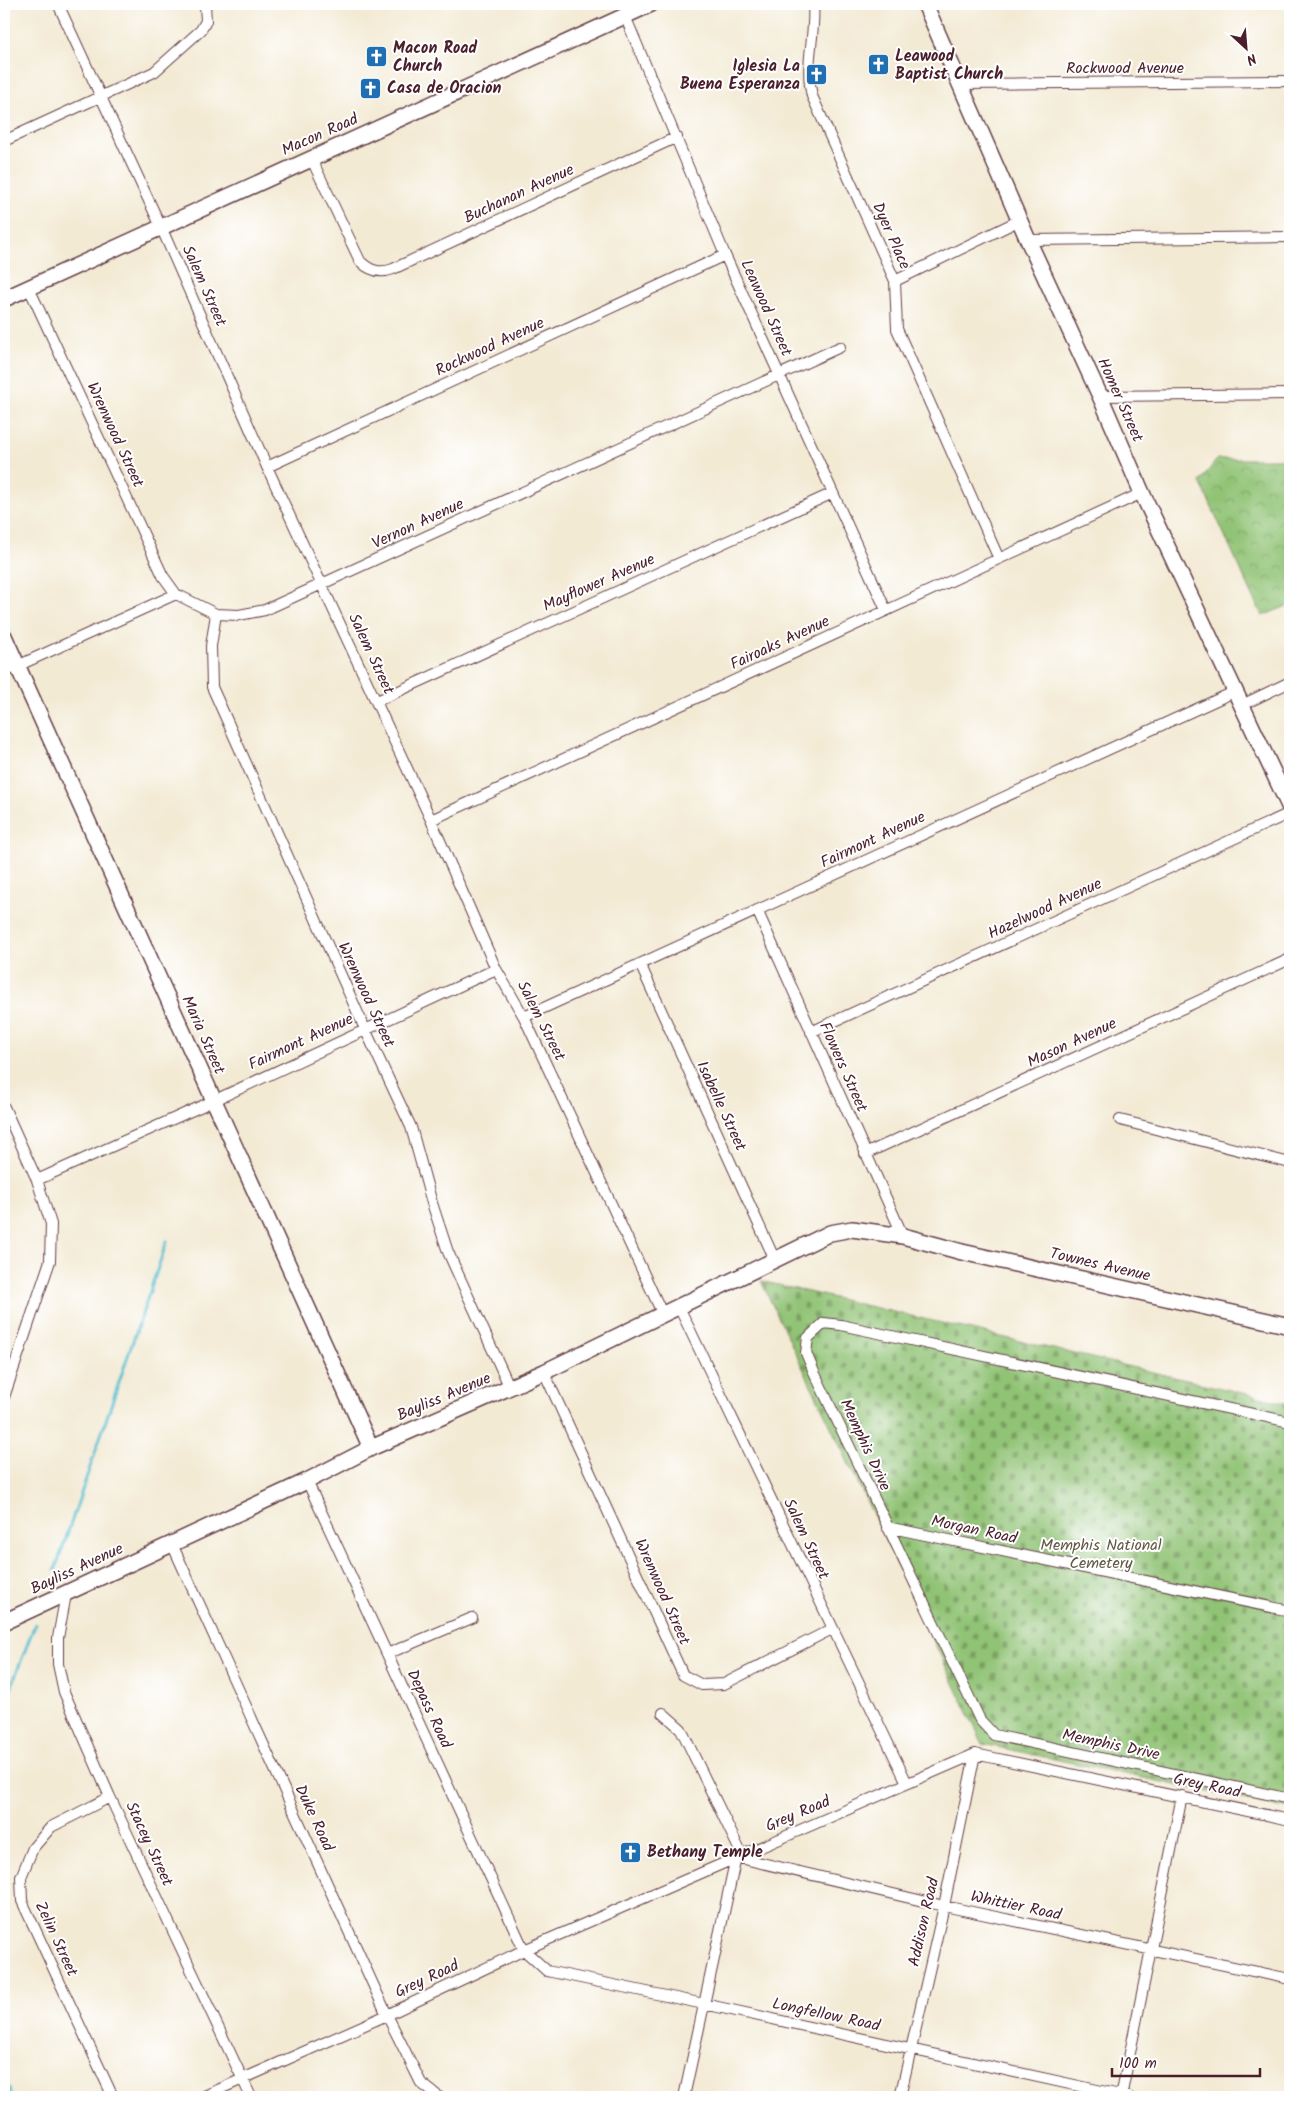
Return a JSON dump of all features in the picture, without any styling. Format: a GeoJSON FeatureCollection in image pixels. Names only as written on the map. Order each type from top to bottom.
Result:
{"type":"FeatureCollection","features":[{"type":"Feature","properties":{"kind":"street","name":"Salem Street"},"geometry":{"type":"LineString","coordinates":[[58,4],[431,820],[496,968],[524,1017],[663,1314]]}},
{"type":"Feature","properties":{"kind":"street"},"geometry":{"type":"LineString","coordinates":[[4,141],[154,72],[201,30],[206,21],[205,4]]}},
{"type":"Feature","properties":{"kind":"street","name":"Macon Road"},"geometry":{"type":"LineString","coordinates":[[4,300],[651,4]]}},
{"type":"Feature","properties":{"kind":"street","name":"Dyer Place"},"geometry":{"type":"LineString","coordinates":[[813,4],[808,71],[812,96],[895,281],[897,329],[999,559]]}},
{"type":"Feature","properties":{"kind":"street","name":"Homer Street"},"geometry":{"type":"LineString","coordinates":[[925,4],[1028,240],[1100,396],[1142,493],[1290,808]]}},
{"type":"Feature","properties":{"kind":"street","name":"Leawood Street"},"geometry":{"type":"LineString","coordinates":[[625,16],[725,254],[886,610]]}},
{"type":"Feature","properties":{"kind":"street","name":"Rockwood Avenue"},"geometry":{"type":"LineString","coordinates":[[960,84],[1290,81]]}},
{"type":"Feature","properties":{"kind":"street","name":"Buchanan Avenue"},"geometry":{"type":"LineString","coordinates":[[311,158],[360,261],[372,270],[382,272],[393,269],[677,137]]}},
{"type":"Feature","properties":{"kind":"street"},"geometry":{"type":"LineString","coordinates":[[895,281],[1020,220]]}},
{"type":"Feature","properties":{"kind":"street"},"geometry":{"type":"LineString","coordinates":[[1028,240],[1290,237]]}},
{"type":"Feature","properties":{"kind":"street","name":"Rockwood Avenue"},"geometry":{"type":"LineString","coordinates":[[268,467],[725,254]]}},
{"type":"Feature","properties":{"kind":"street","name":"Wrenwood Street"},"geometry":{"type":"LineString","coordinates":[[29,288],[163,576],[176,594]]}},
{"type":"Feature","properties":{"kind":"street","name":"Vernon Avenue"},"geometry":{"type":"LineString","coordinates":[[176,594],[216,614],[239,615],[265,610],[840,347]]}},
{"type":"Feature","properties":{"kind":"street"},"geometry":{"type":"LineString","coordinates":[[1100,396],[1290,394]]}},
{"type":"Feature","properties":{"kind":"street","name":"Mayflower Avenue"},"geometry":{"type":"LineString","coordinates":[[376,701],[833,493]]}},
{"type":"Feature","properties":{"kind":"street","name":"Fairoaks Avenue"},"geometry":{"type":"LineString","coordinates":[[431,820],[1142,493]]}},
{"type":"Feature","properties":{"kind":"street"},"geometry":{"type":"LineString","coordinates":[[11,669],[176,594]]}},
{"type":"Feature","properties":{"kind":"street","name":"Wrenwood Street"},"geometry":{"type":"LineString","coordinates":[[216,614],[211,646],[212,687],[365,1029],[411,1127],[432,1204],[448,1252],[510,1388]]}},
{"type":"Feature","properties":{"kind":"street","name":"Maria Street"},"geometry":{"type":"LineString","coordinates":[[4,636],[11,669],[213,1101],[371,1448]]}},
{"type":"Feature","properties":{"kind":"street","name":"Fairmont Avenue"},"geometry":{"type":"LineString","coordinates":[[524,1017],[756,910],[1239,698],[1290,682]]}},
{"type":"Feature","properties":{"kind":"street","name":"Hazelwood Avenue"},"geometry":{"type":"LineString","coordinates":[[811,1032],[1290,813]]}},
{"type":"Feature","properties":{"kind":"street","name":"Flowers Street"},"geometry":{"type":"LineString","coordinates":[[756,910],[903,1236]]}},
{"type":"Feature","properties":{"kind":"street","name":"Mason Avenue"},"geometry":{"type":"LineString","coordinates":[[865,1154],[1290,959]]}},
{"type":"Feature","properties":{"kind":"street","name":"Isabelle Street"},"geometry":{"type":"LineString","coordinates":[[640,964],[775,1260]]}},
{"type":"Feature","properties":{"kind":"street","name":"Fairmont Avenue"},"geometry":{"type":"LineString","coordinates":[[37,1180],[213,1101],[496,968]]}},
{"type":"Feature","properties":{"kind":"street"},"geometry":{"type":"LineString","coordinates":[[4,1107],[37,1180],[51,1224],[50,1261],[4,1398]]}},
{"type":"Feature","properties":{"kind":"street"},"geometry":{"type":"LineString","coordinates":[[1120,1120],[1290,1163]]}},
{"type":"Feature","properties":{"kind":"street","name":"Bayliss Avenue"},"geometry":{"type":"LineString","coordinates":[[4,1622],[371,1448],[544,1372],[830,1233],[852,1229],[903,1236]]}},
{"type":"Feature","properties":{"kind":"street","name":"Townes Avenue"},"geometry":{"type":"LineString","coordinates":[[903,1236],[972,1254],[1290,1326]]}},
{"type":"Feature","properties":{"kind":"street","name":"Salem Street"},"geometry":{"type":"LineString","coordinates":[[680,1306],[832,1629],[907,1783]]}},
{"type":"Feature","properties":{"kind":"street","name":"Memphis Drive"},"geometry":{"type":"LineString","coordinates":[[1290,1422],[841,1325],[824,1323],[808,1338],[806,1353],[887,1527],[980,1720],[994,1735],[1290,1799]]}},
{"type":"Feature","properties":{"kind":"street","name":"Wrenwood Street"},"geometry":{"type":"LineString","coordinates":[[544,1372],[683,1675],[702,1685],[724,1684],[832,1629]]}},
{"type":"Feature","properties":{"kind":"street","name":"Depass Road"},"geometry":{"type":"LineString","coordinates":[[307,1480],[524,1950]]}},
{"type":"Feature","properties":{"kind":"street","name":"Morgan Road"},"geometry":{"type":"LineString","coordinates":[[887,1527],[1290,1611]]}},
{"type":"Feature","properties":{"kind":"street","name":"Duke Road"},"geometry":{"type":"LineString","coordinates":[[172,1544],[387,2014],[421,2083],[439,2097]]}},
{"type":"Feature","properties":{"kind":"street","name":"Stacey Street"},"geometry":{"type":"LineString","coordinates":[[66,1594],[58,1638],[58,1664],[64,1692],[110,1797],[252,2097]]}},
{"type":"Feature","properties":{"kind":"street"},"geometry":{"type":"LineString","coordinates":[[387,1654],[472,1618]]}},
{"type":"Feature","properties":{"kind":"street"},"geometry":{"type":"LineString","coordinates":[[663,1714],[681,1729],[739,1856],[684,2097]]}},
{"type":"Feature","properties":{"kind":"street","name":"Grey Road"},"geometry":{"type":"LineString","coordinates":[[202,2097],[524,1950],[975,1754],[1290,1820]]}},
{"type":"Feature","properties":{"kind":"street","name":"Addison Road"},"geometry":{"type":"LineString","coordinates":[[900,2097],[944,1906],[975,1754]]}},
{"type":"Feature","properties":{"kind":"street"},"geometry":{"type":"LineString","coordinates":[[1124,2097],[1182,1796]]}},
{"type":"Feature","properties":{"kind":"street","name":"Zelin Street"},"geometry":{"type":"LineString","coordinates":[[110,1797],[51,1827],[33,1848],[20,1877],[22,1901],[113,2097]]}},
{"type":"Feature","properties":{"kind":"street","name":"Whittier Road"},"geometry":{"type":"LineString","coordinates":[[739,1856],[944,1906],[1290,1979]]}},
{"type":"Feature","properties":{"kind":"street","name":"Longfellow Road"},"geometry":{"type":"LineString","coordinates":[[524,1950],[547,1972],[704,2004],[1124,2097]]}},
{"type":"Feature","properties":{"kind":"green space"},"geometry":{"type":"Polygon","coordinates":[[[1217,459],[1290,459],[1290,605],[1262,616],[1200,482],[1217,459]]]}},
{"type":"Feature","properties":{"kind":"green space","name":"Memphis National Cemetery"},"geometry":{"type":"Polygon","coordinates":[[[761,1281],[1290,1404],[1290,1809],[983,1744],[761,1281]]]}},
{"type":"Feature","properties":{"kind":"waterway"},"geometry":{"type":"LineString","coordinates":[[55,1570],[167,1241]]}},
{"type":"Feature","properties":{"kind":"waterway"},"geometry":{"type":"LineString","coordinates":[[4,1706],[35,1624]]}},
{"type":"Feature","properties":{"kind":"waterway"},"geometry":{"type":"LineString","coordinates":[[4,2076],[12,2097]]}},
{"type":"Feature","properties":{"kind":"place","name":"Macon Road Church"},"geometry":{"type":"Point","coordinates":[377,57]}},
{"type":"Feature","properties":{"kind":"place","name":"Leawood Baptist Church"},"geometry":{"type":"Point","coordinates":[879,65]}},
{"type":"Feature","properties":{"kind":"place","name":"Iglesia La Buena Esperanza"},"geometry":{"type":"Point","coordinates":[816,75]}},
{"type":"Feature","properties":{"kind":"place","name":"Casa de Oracion"},"geometry":{"type":"Point","coordinates":[371,88]}},
{"type":"Feature","properties":{"kind":"place","name":"Bethany Temple"},"geometry":{"type":"Point","coordinates":[631,1852]}}]}
